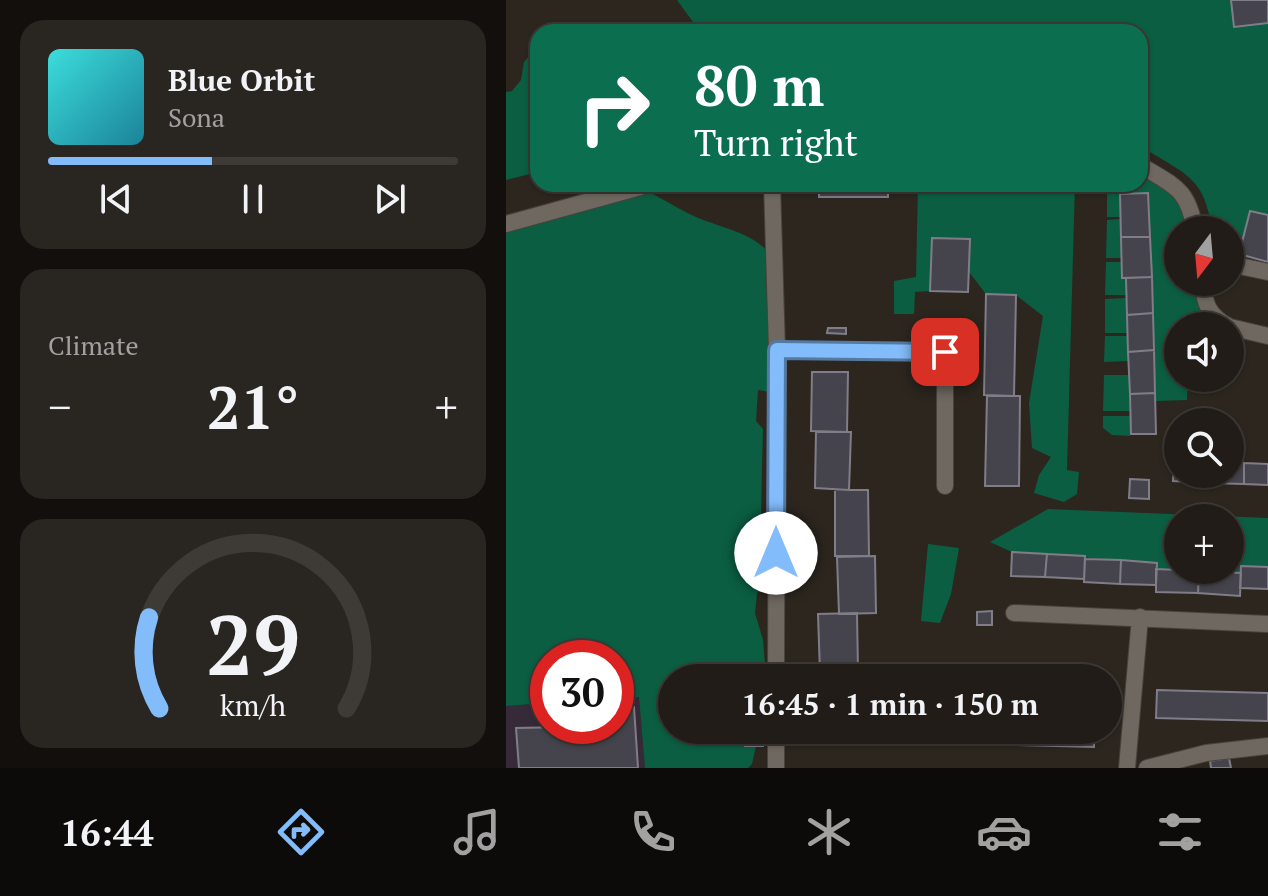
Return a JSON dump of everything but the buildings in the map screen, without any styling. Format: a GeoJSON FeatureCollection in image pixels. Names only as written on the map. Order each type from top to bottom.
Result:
{"type":"FeatureCollection","features":[{"type":"Feature","properties":{"kind":"street"},"geometry":{"type":"LineString","coordinates":[[1148,171],[1185,196],[1193,216]]}},
{"type":"Feature","properties":{"kind":"street"},"geometry":{"type":"LineString","coordinates":[[506,224],[622,192]]}},
{"type":"Feature","properties":{"kind":"street"},"geometry":{"type":"LineString","coordinates":[[772,192],[777,350],[776,664]]}},
{"type":"Feature","properties":{"kind":"street"},"geometry":{"type":"LineString","coordinates":[[1244,267],[1268,272]]}},
{"type":"Feature","properties":{"kind":"street"},"geometry":{"type":"LineString","coordinates":[[1244,330],[1268,336]]}},
{"type":"Feature","properties":{"kind":"street"},"geometry":{"type":"LineString","coordinates":[[777,350],[945,352],[945,486]]}},
{"type":"Feature","properties":{"kind":"street"},"geometry":{"type":"LineString","coordinates":[[1014,613],[1268,624]]}},
{"type":"Feature","properties":{"kind":"street"},"geometry":{"type":"LineString","coordinates":[[1127,768],[1140,617]]}},
{"type":"Feature","properties":{"kind":"street"},"geometry":{"type":"LineString","coordinates":[[776,744],[776,768]]}},
{"type":"Feature","properties":{"kind":"street"},"geometry":{"type":"LineString","coordinates":[[1147,768],[1206,753],[1268,746]]}},
{"type":"Feature","properties":{"kind":"shaded area"},"geometry":{"type":"Polygon","coordinates":[[[634,696],[639,696],[645,768],[506,768],[506,706],[530,704],[530,744],[634,744],[634,696]]]}},
{"type":"Feature","properties":{"kind":"green space"},"geometry":{"type":"Polygon","coordinates":[[[677,0],[1231,0],[1234,27],[1268,23],[1268,215],[1250,211],[1244,234],[1244,216],[1209,216],[1200,190],[1193,182],[1176,167],[1148,153],[1148,24],[693,24],[677,0]]]}},
{"type":"Feature","properties":{"kind":"green space"},"geometry":{"type":"Polygon","coordinates":[[[530,55],[530,174],[506,180],[506,92],[512,91],[521,80],[524,62],[530,55]]]}},
{"type":"Feature","properties":{"kind":"green space"},"geometry":{"type":"Polygon","coordinates":[[[1148,177],[1176,190],[1186,216],[1164,216],[1164,296],[1205,296],[1210,312],[1164,312],[1164,392],[1187,392],[1187,400],[1156,401],[1148,194],[1121,194],[1121,217],[1107,217],[1107,192],[1148,192],[1148,177]]]}},
{"type":"Feature","properties":{"kind":"green space"},"geometry":{"type":"Polygon","coordinates":[[[620,192],[648,192],[696,217],[754,240],[770,254],[769,392],[758,390],[756,421],[763,429],[761,511],[768,562],[757,594],[755,613],[763,640],[765,664],[658,664],[658,744],[756,746],[752,764],[748,768],[645,768],[639,697],[634,697],[634,640],[530,640],[530,704],[506,706],[506,224],[620,192]]]}},
{"type":"Feature","properties":{"kind":"green space"},"geometry":{"type":"Polygon","coordinates":[[[918,192],[1075,192],[1067,470],[1079,472],[1077,494],[1064,502],[1034,493],[1039,475],[1051,457],[1032,448],[1029,403],[1043,316],[1016,295],[986,294],[969,272],[969,239],[932,238],[930,291],[915,292],[914,314],[894,314],[894,281],[916,277],[918,192]]]}},
{"type":"Feature","properties":{"kind":"green space"},"geometry":{"type":"Polygon","coordinates":[[[1121,219],[1121,258],[1106,258],[1107,220],[1121,219]]]}},
{"type":"Feature","properties":{"kind":"green space"},"geometry":{"type":"Polygon","coordinates":[[[1106,262],[1121,262],[1122,277],[1126,278],[1126,295],[1105,295],[1106,262]]]}},
{"type":"Feature","properties":{"kind":"green space"},"geometry":{"type":"Polygon","coordinates":[[[1126,298],[1128,333],[1105,333],[1105,299],[1126,298]]]}},
{"type":"Feature","properties":{"kind":"green space"},"geometry":{"type":"Polygon","coordinates":[[[1105,336],[1128,336],[1129,361],[1104,362],[1105,336]]]}},
{"type":"Feature","properties":{"kind":"green space"},"geometry":{"type":"Polygon","coordinates":[[[1104,375],[1129,375],[1130,411],[1103,411],[1104,375]]]}},
{"type":"Feature","properties":{"kind":"green space"},"geometry":{"type":"Polygon","coordinates":[[[1103,416],[1130,416],[1130,436],[1112,435],[1103,428],[1103,416]]]}},
{"type":"Feature","properties":{"kind":"green space"},"geometry":{"type":"Polygon","coordinates":[[[1048,509],[1164,514],[1164,569],[1156,569],[1156,563],[1012,552],[990,542],[1048,509]]]}},
{"type":"Feature","properties":{"kind":"green space"},"geometry":{"type":"Polygon","coordinates":[[[1244,517],[1268,518],[1268,567],[1244,566],[1244,517]]]}},
{"type":"Feature","properties":{"kind":"green space"},"geometry":{"type":"Polygon","coordinates":[[[928,544],[959,548],[951,594],[940,623],[921,621],[928,544]]]}},
{"type":"Feature","properties":{"kind":"route"},"geometry":{"type":"LineString","coordinates":[[776,553],[777,350],[945,352]]}}]}
